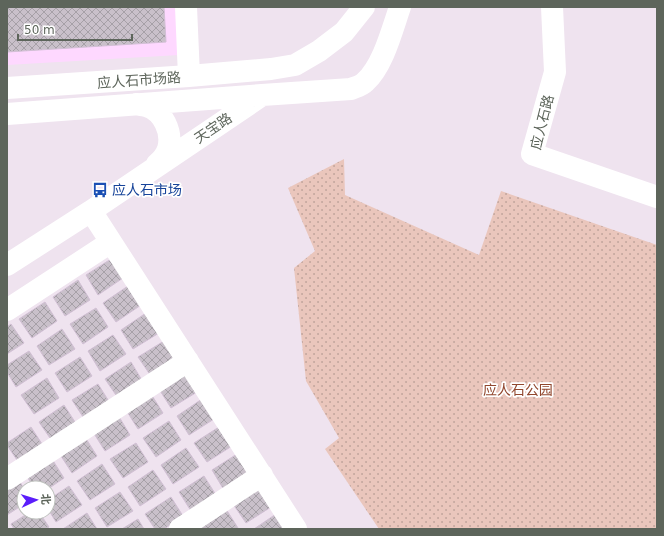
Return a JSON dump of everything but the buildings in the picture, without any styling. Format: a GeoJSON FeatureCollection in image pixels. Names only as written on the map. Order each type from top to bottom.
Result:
{"type":"FeatureCollection","features":[{"type":"Feature","properties":{"kind":"street"},"geometry":{"type":"LineString","coordinates":[[186,7],[190,76]]}},
{"type":"Feature","properties":{"kind":"street","name":"应人石市场路"},"geometry":{"type":"LineString","coordinates":[[7,88],[190,76],[270,69],[295,65],[319,51],[344,32],[364,7]]}},
{"type":"Feature","properties":{"kind":"street","name":"天宝路"},"geometry":{"type":"LineString","coordinates":[[7,265],[262,95],[351,89],[364,83],[376,70],[400,7]]}},
{"type":"Feature","properties":{"kind":"street","name":"应人石路"},"geometry":{"type":"LineString","coordinates":[[552,7],[555,72],[532,154],[657,198]]}},
{"type":"Feature","properties":{"kind":"street","name":"应人石市场路"},"geometry":{"type":"LineString","coordinates":[[7,114],[262,95]]}},
{"type":"Feature","properties":{"kind":"street"},"geometry":{"type":"LineString","coordinates":[[135,104],[146,106],[155,110],[162,117],[168,127],[168,149],[163,158],[155,166]]}},
{"type":"Feature","properties":{"kind":"street"},"geometry":{"type":"LineString","coordinates":[[90,210],[296,529]]}},
{"type":"Feature","properties":{"kind":"street"},"geometry":{"type":"LineString","coordinates":[[7,310],[111,242]]}},
{"type":"Feature","properties":{"kind":"street"},"geometry":{"type":"LineString","coordinates":[[7,479],[188,361]]}},
{"type":"Feature","properties":{"kind":"street"},"geometry":{"type":"LineString","coordinates":[[180,529],[262,475]]}},
{"type":"Feature","properties":{"kind":"shaded area"},"geometry":{"type":"Polygon","coordinates":[[[7,7],[177,7],[179,55],[7,65],[7,7]]]}},
{"type":"Feature","properties":{"kind":"green space","name":"应人石公园"},"geometry":{"type":"Polygon","coordinates":[[[344,159],[345,195],[479,255],[501,191],[657,245],[657,529],[379,529],[325,449],[339,438],[306,381],[294,268],[315,251],[288,188],[344,159]]]}},
{"type":"Feature","properties":{"kind":"place","name":"应人石市场"},"geometry":{"type":"Point","coordinates":[100,190]}}]}
